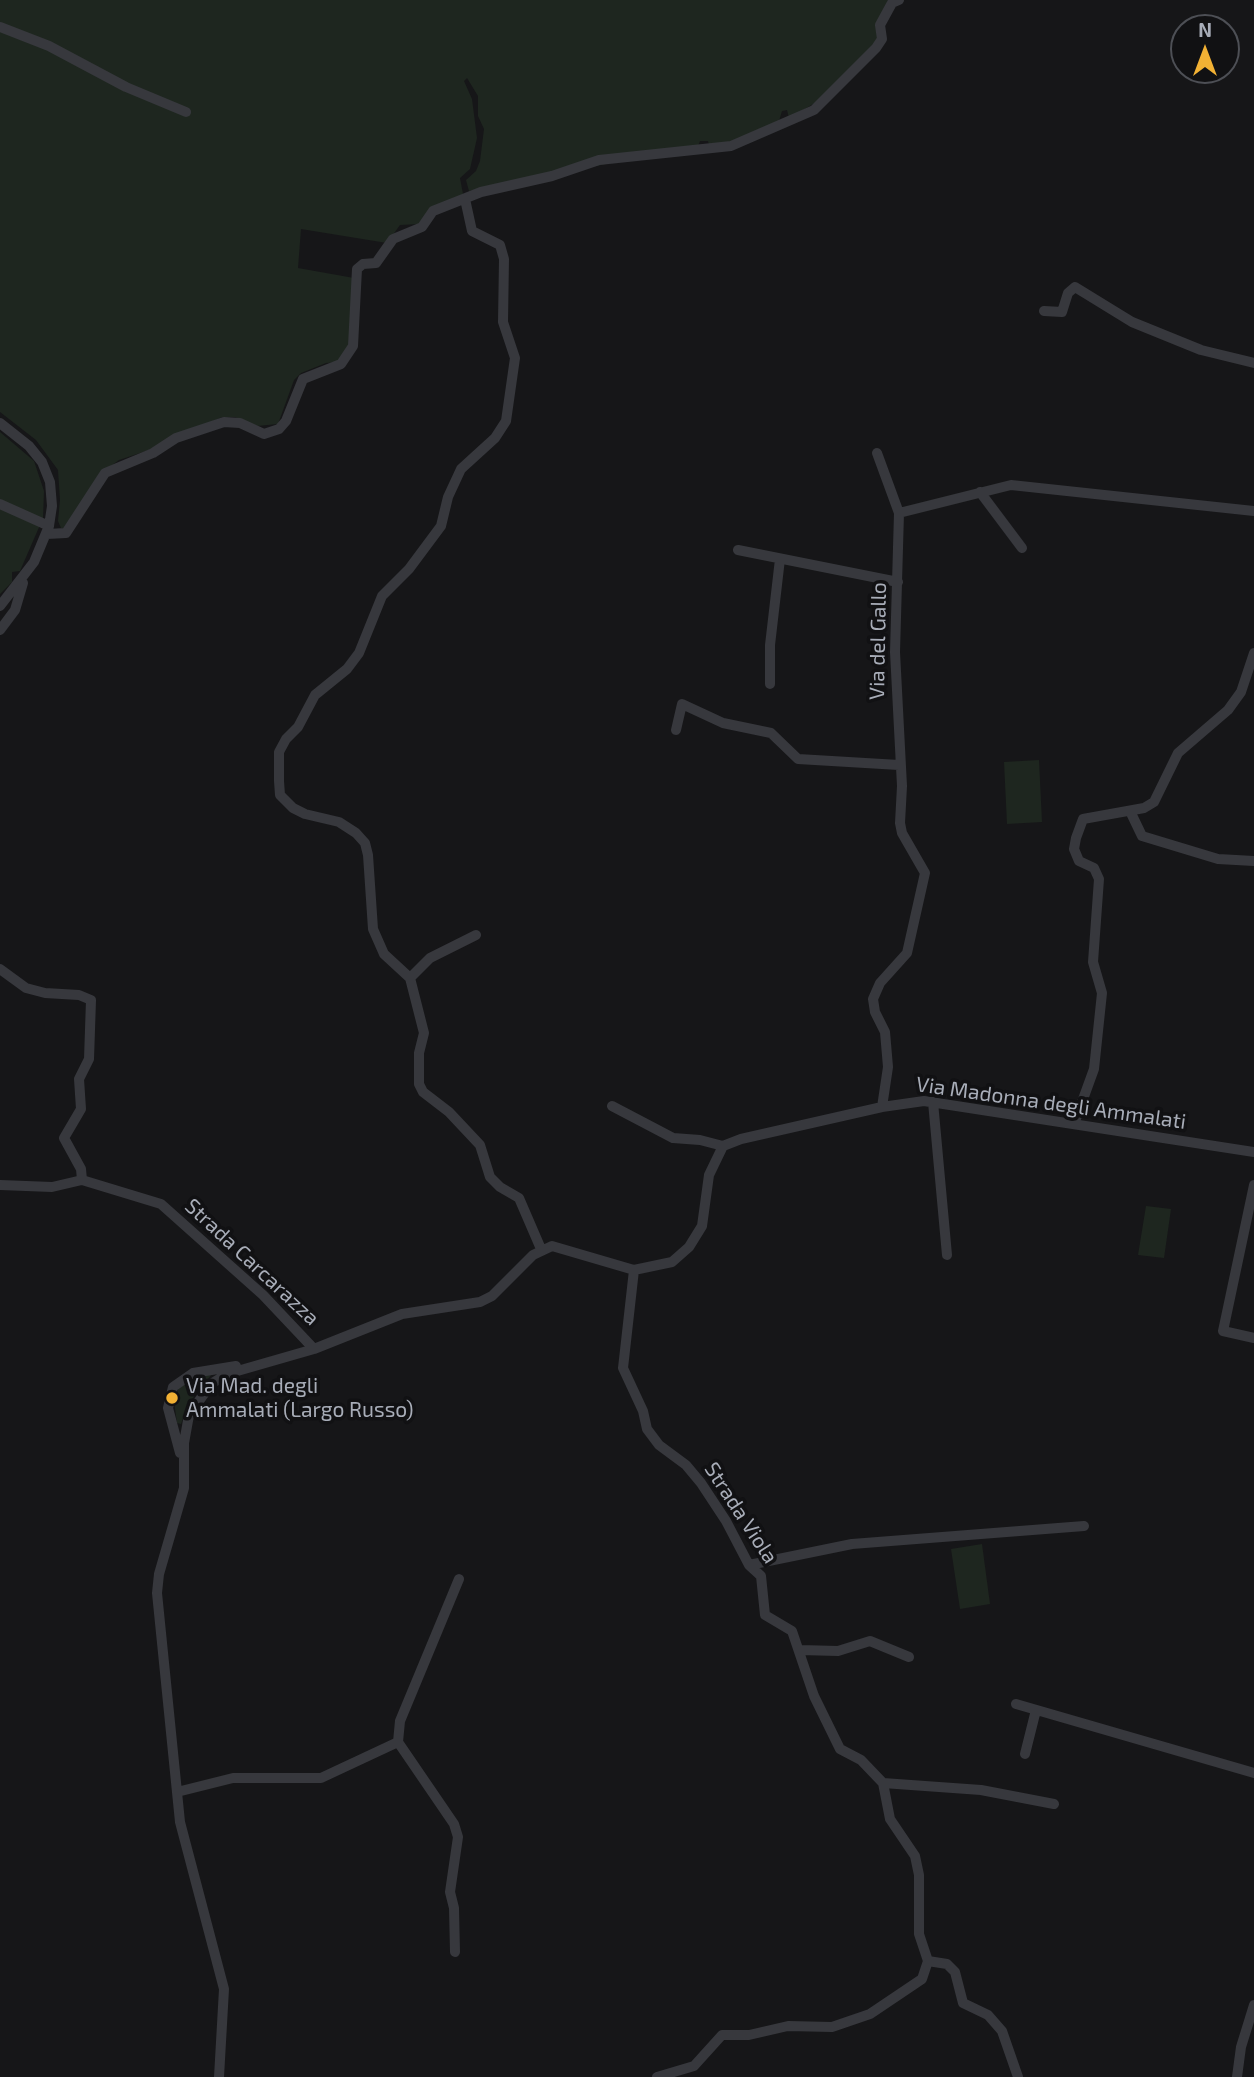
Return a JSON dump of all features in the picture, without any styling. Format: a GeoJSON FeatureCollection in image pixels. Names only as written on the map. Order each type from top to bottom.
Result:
{"type":"FeatureCollection","features":[{"type":"Feature","properties":{"kind":"street"},"geometry":{"type":"LineString","coordinates":[[0,504],[48,530],[66,533],[105,473],[153,453],[176,438],[224,422],[240,424],[264,434],[279,429],[286,421],[303,379],[341,364],[348,357],[353,346],[357,269],[363,264],[376,263],[393,239],[422,227],[433,211],[599,160],[731,146],[814,110],[876,48],[882,38],[880,25],[892,3],[899,0]]}},
{"type":"Feature","properties":{"kind":"street"},"geometry":{"type":"LineString","coordinates":[[0,27],[49,46],[126,87],[186,112]]}},
{"type":"Feature","properties":{"kind":"street"},"geometry":{"type":"LineString","coordinates":[[465,199],[472,231],[500,244],[504,259],[503,322],[515,358],[506,421],[495,438],[461,469],[441,526],[409,569],[382,596],[367,639],[353,661],[315,695],[298,727],[279,752],[280,795],[305,814],[339,822],[356,832],[365,843],[373,929],[384,954],[410,978],[424,1033],[419,1053],[419,1084],[423,1092],[449,1112],[480,1145],[485,1168],[500,1187],[519,1198],[541,1249]]}},
{"type":"Feature","properties":{"kind":"street"},"geometry":{"type":"LineString","coordinates":[[1044,311],[1062,312],[1070,289],[1079,288],[1132,322],[1201,350],[1254,363]]}},
{"type":"Feature","properties":{"kind":"street"},"geometry":{"type":"LineString","coordinates":[[0,423],[29,446],[47,472],[51,492],[48,530],[25,577],[15,610],[0,630]]}},
{"type":"Feature","properties":{"kind":"street"},"geometry":{"type":"LineString","coordinates":[[877,453],[899,513],[1011,485],[1037,485],[1128,500],[1254,511]]}},
{"type":"Feature","properties":{"kind":"street"},"geometry":{"type":"LineString","coordinates":[[980,492],[1022,548]]}},
{"type":"Feature","properties":{"kind":"street","name":"Via del Gallo"},"geometry":{"type":"LineString","coordinates":[[882,1107],[887,1055],[885,1032],[875,1012],[873,999],[880,983],[907,953],[925,873],[902,833],[895,701],[899,513]]}},
{"type":"Feature","properties":{"kind":"street"},"geometry":{"type":"LineString","coordinates":[[738,550],[898,582]]}},
{"type":"Feature","properties":{"kind":"street"},"geometry":{"type":"LineString","coordinates":[[770,684],[770,645],[780,559]]}},
{"type":"Feature","properties":{"kind":"street"},"geometry":{"type":"LineString","coordinates":[[0,606],[25,577]]}},
{"type":"Feature","properties":{"kind":"street"},"geometry":{"type":"LineString","coordinates":[[1074,1124],[1094,1069],[1102,993],[1093,962],[1099,879],[1094,868],[1079,861],[1074,849],[1083,819],[1130,811],[1154,802],[1178,753],[1228,710],[1241,692],[1254,653]]}},
{"type":"Feature","properties":{"kind":"street"},"geometry":{"type":"LineString","coordinates":[[676,730],[682,704],[723,723],[771,733],[798,759],[899,765]]}},
{"type":"Feature","properties":{"kind":"street"},"geometry":{"type":"LineString","coordinates":[[1130,811],[1142,836],[1218,859],[1254,861]]}},
{"type":"Feature","properties":{"kind":"street"},"geometry":{"type":"LineString","coordinates":[[410,978],[430,958],[476,935]]}},
{"type":"Feature","properties":{"kind":"street"},"geometry":{"type":"LineString","coordinates":[[0,969],[26,988],[45,993],[79,995],[91,1000],[89,1059],[79,1079],[81,1109],[64,1138],[80,1169],[82,1180]]}},
{"type":"Feature","properties":{"kind":"street","name":"Via Madonna degli Ammalati"},"geometry":{"type":"LineString","coordinates":[[723,1146],[741,1139],[915,1101],[1254,1152]]}},
{"type":"Feature","properties":{"kind":"street"},"geometry":{"type":"LineString","coordinates":[[933,1102],[947,1255]]}},
{"type":"Feature","properties":{"kind":"street"},"geometry":{"type":"LineString","coordinates":[[184,1469],[169,1421],[169,1396],[173,1387],[192,1373],[253,1364],[314,1349],[402,1314],[480,1302],[492,1296],[541,1249],[559,1246],[634,1270],[672,1262],[696,1237],[704,1215],[709,1175],[723,1146],[699,1140],[673,1138],[612,1106]]}},
{"type":"Feature","properties":{"kind":"street","name":"Strada Carcarazza"},"geometry":{"type":"LineString","coordinates":[[0,1185],[52,1187],[82,1180],[161,1205],[263,1295],[314,1349]]}},
{"type":"Feature","properties":{"kind":"street"},"geometry":{"type":"LineString","coordinates":[[1254,1185],[1223,1331],[1254,1338]]}},
{"type":"Feature","properties":{"kind":"street","name":"Strada Viola"},"geometry":{"type":"LineString","coordinates":[[634,1270],[622,1353],[626,1379],[643,1411],[647,1429],[659,1446],[685,1465],[701,1483],[726,1521],[749,1565],[761,1576],[765,1615],[792,1632],[814,1696],[840,1749],[861,1760],[883,1783]]}},
{"type":"Feature","properties":{"kind":"street"},"geometry":{"type":"LineString","coordinates":[[219,2077],[224,1989],[185,1847],[157,1593],[159,1574],[182,1502],[186,1429],[195,1403],[211,1384],[253,1364]]}},
{"type":"Feature","properties":{"kind":"street"},"geometry":{"type":"LineString","coordinates":[[749,1565],[852,1544],[1084,1526]]}},
{"type":"Feature","properties":{"kind":"street"},"geometry":{"type":"LineString","coordinates":[[455,1952],[454,1908],[450,1892],[458,1837],[454,1824],[398,1742],[400,1721],[459,1579]]}},
{"type":"Feature","properties":{"kind":"street"},"geometry":{"type":"LineString","coordinates":[[800,1650],[838,1650],[870,1642],[909,1657]]}},
{"type":"Feature","properties":{"kind":"street"},"geometry":{"type":"LineString","coordinates":[[1016,1704],[1254,1773]]}},
{"type":"Feature","properties":{"kind":"street"},"geometry":{"type":"LineString","coordinates":[[1025,1754],[1036,1710]]}},
{"type":"Feature","properties":{"kind":"street"},"geometry":{"type":"LineString","coordinates":[[177,1792],[233,1778],[321,1778],[398,1742]]}},
{"type":"Feature","properties":{"kind":"street"},"geometry":{"type":"LineString","coordinates":[[657,2077],[694,2066],[722,2035],[749,2035],[788,2026],[832,2027],[870,2014],[922,1979],[928,1961],[919,1934],[919,1875],[915,1856],[890,1819],[883,1783],[981,1790],[1054,1804]]}},
{"type":"Feature","properties":{"kind":"street"},"geometry":{"type":"LineString","coordinates":[[928,1961],[947,1964],[955,1972],[963,2003],[988,2015],[1002,2031],[1018,2077]]}},
{"type":"Feature","properties":{"kind":"street"},"geometry":{"type":"LineString","coordinates":[[1237,2077],[1241,2047],[1254,2005]]}},
{"type":"Feature","properties":{"kind":"shaded area"},"geometry":{"type":"Polygon","coordinates":[[[0,0],[888,0],[878,39],[827,96],[789,118],[787,110],[782,111],[779,121],[730,143],[709,145],[708,141],[700,141],[698,146],[469,191],[466,180],[476,171],[480,161],[484,129],[478,116],[478,96],[467,78],[464,81],[472,99],[477,138],[470,169],[460,178],[463,194],[420,224],[400,225],[387,243],[301,229],[298,268],[354,278],[350,345],[339,362],[326,363],[301,373],[294,380],[278,424],[257,426],[235,417],[222,417],[155,448],[119,460],[104,471],[64,528],[61,528],[58,521],[58,470],[36,440],[0,412],[0,0]]]}},
{"type":"Feature","properties":{"kind":"shaded area"},"geometry":{"type":"Polygon","coordinates":[[[0,432],[34,461],[44,491],[43,519],[0,502],[0,432]]]}},
{"type":"Feature","properties":{"kind":"shaded area"},"geometry":{"type":"Polygon","coordinates":[[[0,508],[40,525],[20,571],[12,572],[12,582],[0,594],[0,508]]]}},
{"type":"Feature","properties":{"kind":"shaded area"},"geometry":{"type":"Polygon","coordinates":[[[1039,760],[1042,822],[1007,824],[1004,762],[1039,760]]]}},
{"type":"Feature","properties":{"kind":"shaded area"},"geometry":{"type":"Polygon","coordinates":[[[1146,1206],[1171,1209],[1164,1258],[1138,1255],[1146,1206]]]}},
{"type":"Feature","properties":{"kind":"shaded area"},"geometry":{"type":"Polygon","coordinates":[[[212,1374],[188,1404],[181,1424],[177,1423],[174,1401],[179,1387],[194,1378],[212,1374]]]}},
{"type":"Feature","properties":{"kind":"shaded area"},"geometry":{"type":"Polygon","coordinates":[[[982,1544],[990,1604],[960,1609],[951,1549],[982,1544]]]}},
{"type":"Feature","properties":{"kind":"place","name":"Via Mad. degli Ammalati (Largo Russo)"},"geometry":{"type":"Point","coordinates":[172,1398]}}]}
